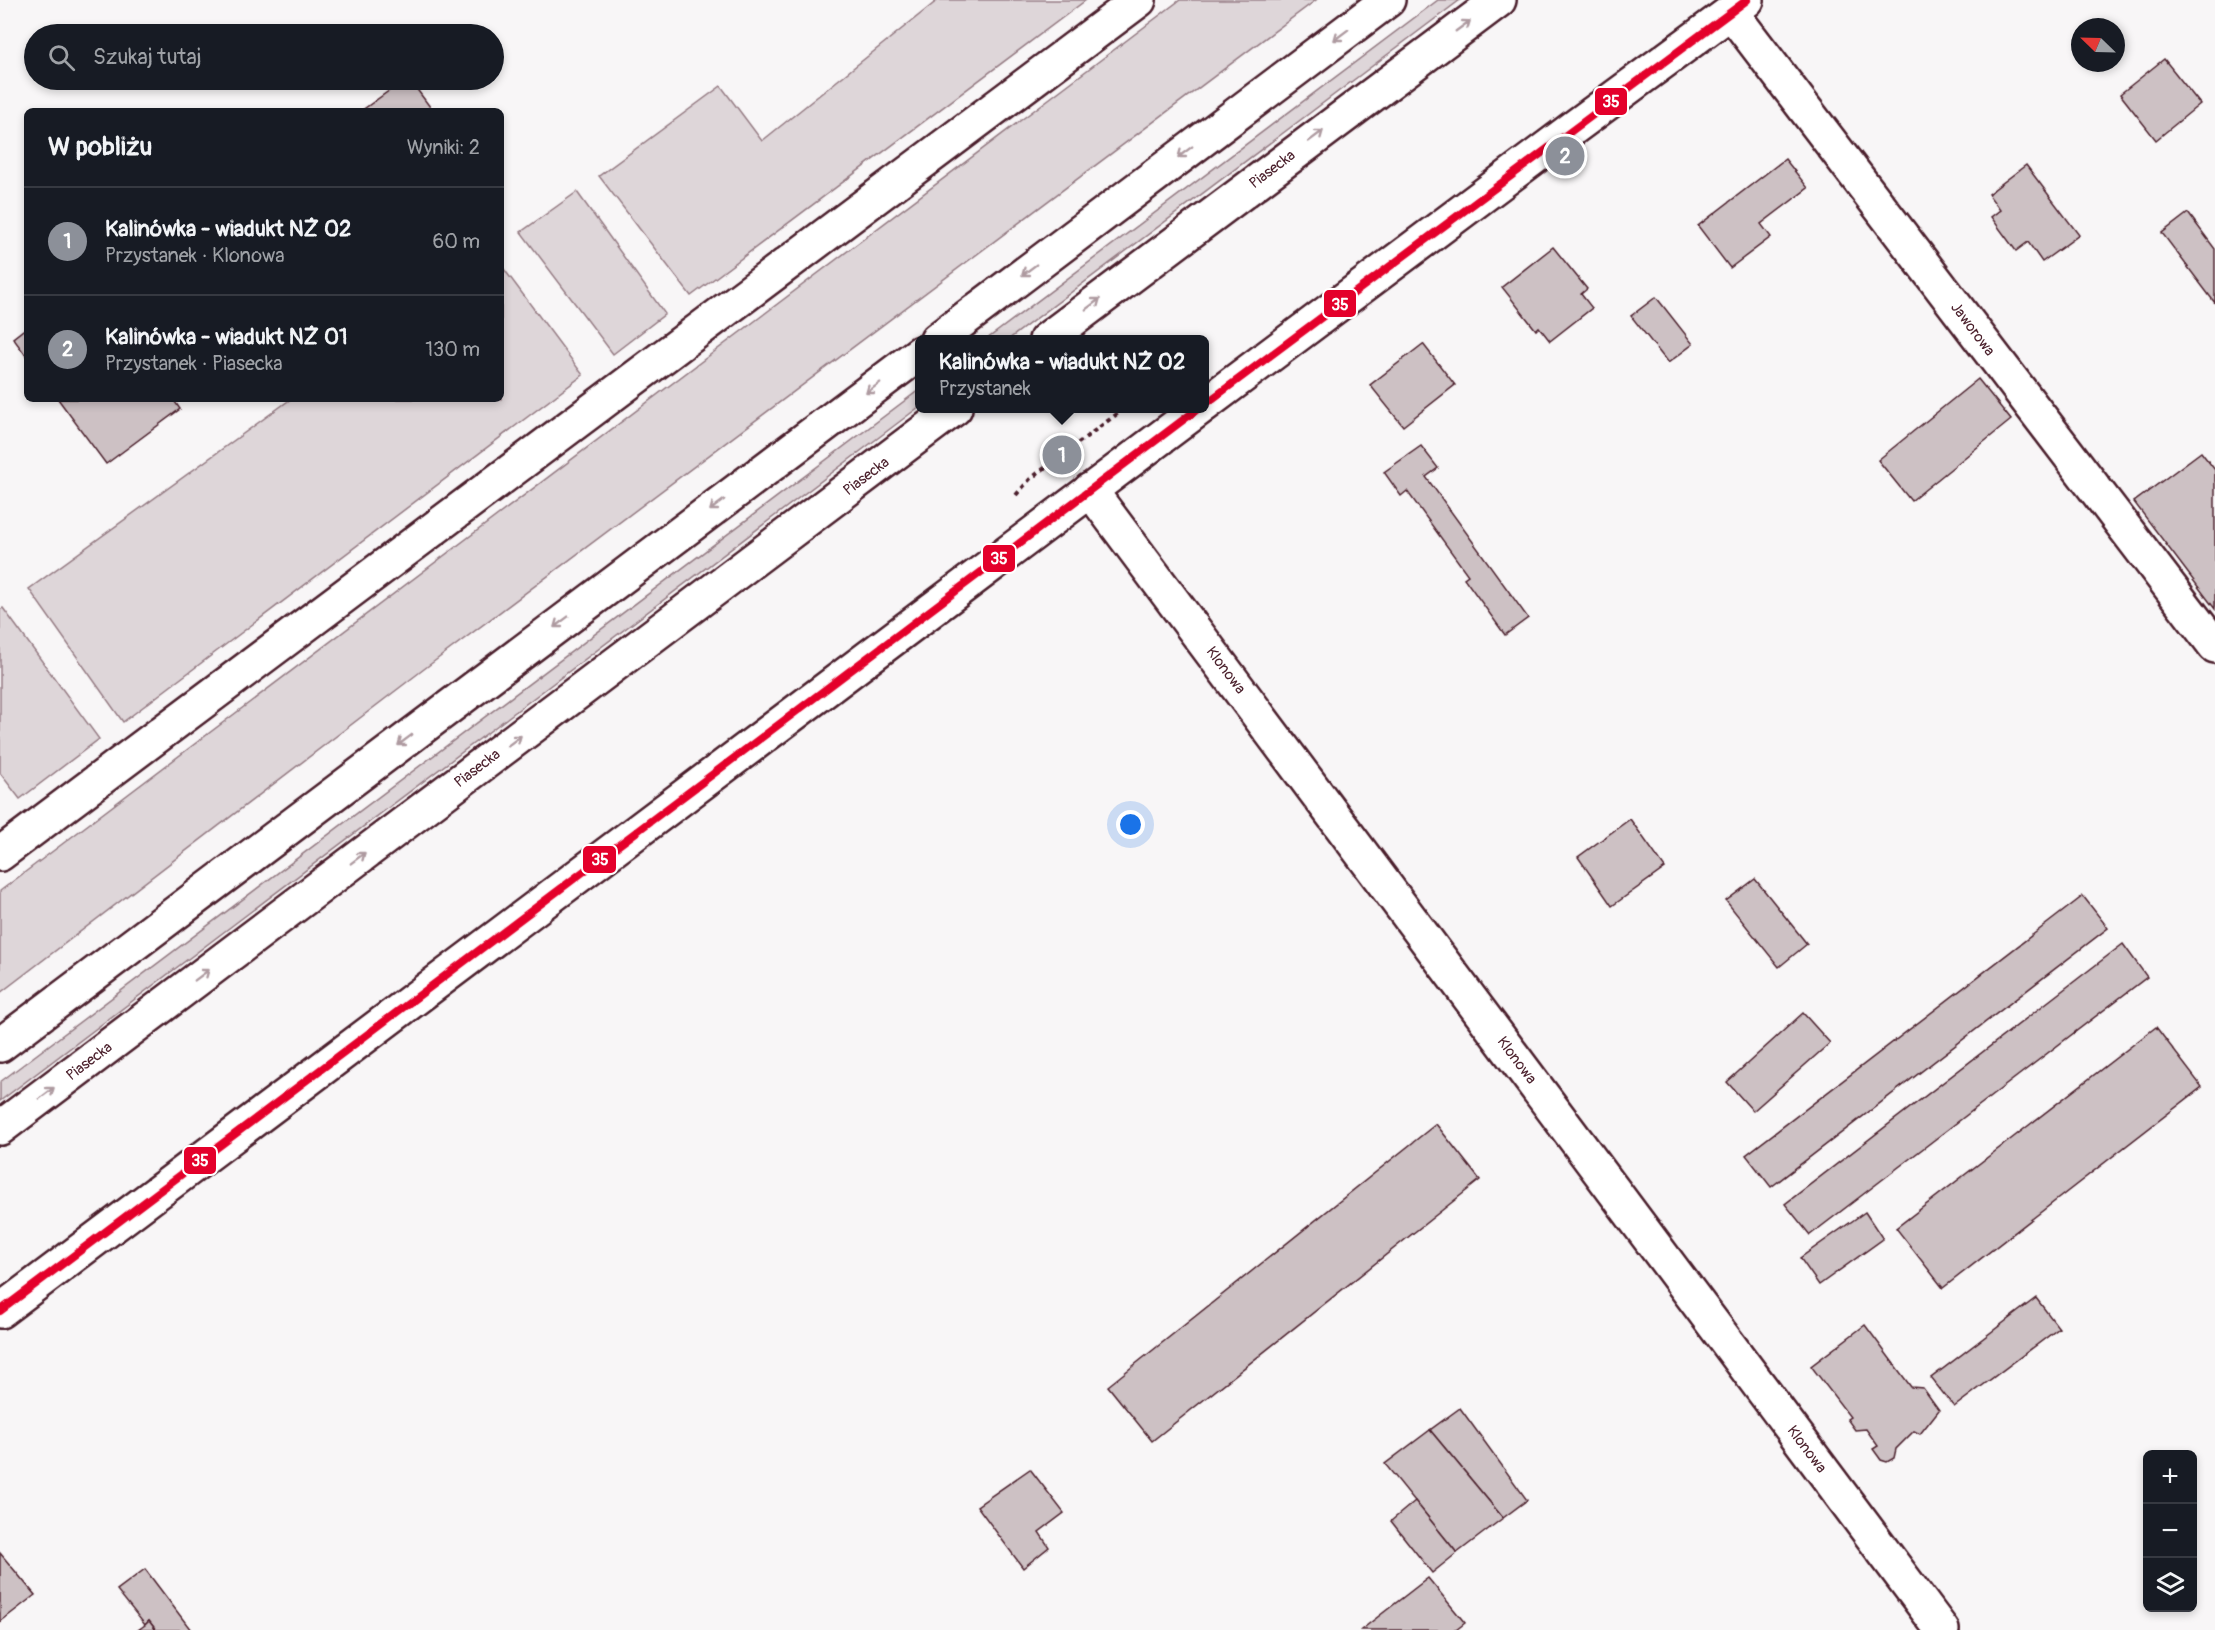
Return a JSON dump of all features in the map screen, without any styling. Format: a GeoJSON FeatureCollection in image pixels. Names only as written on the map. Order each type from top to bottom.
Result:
{"type":"FeatureCollection","features":[{"type":"Feature","properties":{"kind":"main road"},"geometry":{"type":"LineString","coordinates":[[0,854],[1139,0]]}},
{"type":"Feature","properties":{"kind":"main road"},"geometry":{"type":"LineString","coordinates":[[942,335],[1388,0]]}},
{"type":"Feature","properties":{"kind":"main road","name":"Piasecka"},"geometry":{"type":"LineString","coordinates":[[1051,335],[1499,0]]}},
{"type":"Feature","properties":{"kind":"main road"},"geometry":{"type":"LineString","coordinates":[[1209,401],[1739,6]]}},
{"type":"Feature","properties":{"kind":"main road","name":"Jaworowa"},"geometry":{"type":"LineString","coordinates":[[1739,6],[2215,646]]}},
{"type":"Feature","properties":{"kind":"main road"},"geometry":{"type":"LineString","coordinates":[[0,1045],[915,356]]}},
{"type":"Feature","properties":{"kind":"main road","name":"Piasecka"},"geometry":{"type":"LineString","coordinates":[[0,1128],[948,413]]}},
{"type":"Feature","properties":{"kind":"main road"},"geometry":{"type":"LineString","coordinates":[[0,1311],[1193,413]]}},
{"type":"Feature","properties":{"kind":"main road","name":"Klonowa"},"geometry":{"type":"LineString","coordinates":[[1090,490],[1942,1630]]}},
{"type":"Feature","properties":{"kind":"path"},"geometry":{"type":"LineString","coordinates":[[1016,495],[1030,480],[1118,413]]}},
{"type":"Feature","properties":{"kind":"shaded area"},"geometry":{"type":"Polygon","coordinates":[[[938,0],[1086,0],[691,296],[599,176],[721,86],[762,141],[938,0]]]}},
{"type":"Feature","properties":{"kind":"shaded area"},"geometry":{"type":"Polygon","coordinates":[[[1180,0],[1316,0],[428,666],[0,993],[0,891],[1180,0]]]}},
{"type":"Feature","properties":{"kind":"shaded area"},"geometry":{"type":"Polygon","coordinates":[[[1438,0],[1460,0],[1014,335],[992,335],[1438,0]]]}},
{"type":"Feature","properties":{"kind":"shaded area"},"geometry":{"type":"Polygon","coordinates":[[[577,192],[665,314],[613,354],[521,232],[577,192]]]}},
{"type":"Feature","properties":{"kind":"shaded area"},"geometry":{"type":"Polygon","coordinates":[[[504,269],[583,375],[123,722],[29,589],[287,402],[504,402],[504,269]]]}},
{"type":"Feature","properties":{"kind":"shaded area"},"geometry":{"type":"Polygon","coordinates":[[[915,393],[915,410],[0,1101],[0,1082],[915,393]]]}},
{"type":"Feature","properties":{"kind":"shaded area"},"geometry":{"type":"Polygon","coordinates":[[[3,608],[99,739],[20,799],[0,773],[0,610],[3,608]]]}},
{"type":"Feature","properties":{"kind":"building"},"geometry":{"type":"Polygon","coordinates":[[[2164,59],[2200,104],[2156,140],[2120,94],[2164,59]]]}},
{"type":"Feature","properties":{"kind":"building"},"geometry":{"type":"Polygon","coordinates":[[[390,90],[417,90],[431,108],[365,108],[390,90]]]}},
{"type":"Feature","properties":{"kind":"building"},"geometry":{"type":"Polygon","coordinates":[[[1785,159],[1808,188],[1761,224],[1771,237],[1730,268],[1698,226],[1785,159]]]}},
{"type":"Feature","properties":{"kind":"building"},"geometry":{"type":"Polygon","coordinates":[[[2026,165],[2079,235],[2042,262],[2028,242],[2016,251],[1991,217],[2000,210],[1988,194],[2026,165]]]}},
{"type":"Feature","properties":{"kind":"building"},"geometry":{"type":"Polygon","coordinates":[[[2188,213],[2215,249],[2215,303],[2162,233],[2188,213]]]}},
{"type":"Feature","properties":{"kind":"building"},"geometry":{"type":"Polygon","coordinates":[[[1553,247],[1587,289],[1581,294],[1592,308],[1550,341],[1539,327],[1536,330],[1502,287],[1553,247]]]}},
{"type":"Feature","properties":{"kind":"building"},"geometry":{"type":"Polygon","coordinates":[[[1656,297],[1693,344],[1668,363],[1631,316],[1656,297]]]}},
{"type":"Feature","properties":{"kind":"building"},"geometry":{"type":"Polygon","coordinates":[[[24,329],[24,353],[13,338],[24,329]]]}},
{"type":"Feature","properties":{"kind":"building"},"geometry":{"type":"Polygon","coordinates":[[[1423,344],[1455,385],[1403,426],[1370,385],[1423,344]]]}},
{"type":"Feature","properties":{"kind":"building"},"geometry":{"type":"Polygon","coordinates":[[[1978,379],[2011,420],[1911,501],[1878,460],[1978,379]]]}},
{"type":"Feature","properties":{"kind":"building"},"geometry":{"type":"Polygon","coordinates":[[[60,402],[175,402],[180,409],[106,464],[60,402]]]}},
{"type":"Feature","properties":{"kind":"building"},"geometry":{"type":"Polygon","coordinates":[[[1421,446],[1438,468],[1426,477],[1528,618],[1505,635],[1464,578],[1468,575],[1407,491],[1401,496],[1384,472],[1421,446]]]}},
{"type":"Feature","properties":{"kind":"building"},"geometry":{"type":"Polygon","coordinates":[[[2201,452],[2215,470],[2215,609],[2134,502],[2201,452]]]}},
{"type":"Feature","properties":{"kind":"building"},"geometry":{"type":"Polygon","coordinates":[[[1630,819],[1665,868],[1612,906],[1578,857],[1630,819]]]}},
{"type":"Feature","properties":{"kind":"building"},"geometry":{"type":"Polygon","coordinates":[[[1755,879],[1807,944],[1779,967],[1726,901],[1755,879]]]}},
{"type":"Feature","properties":{"kind":"building"},"geometry":{"type":"Polygon","coordinates":[[[2083,896],[2108,928],[1771,1187],[1746,1155],[2083,896]]]}},
{"type":"Feature","properties":{"kind":"building"},"geometry":{"type":"Polygon","coordinates":[[[2123,944],[2147,977],[1810,1235],[1785,1204],[2123,944]]]}},
{"type":"Feature","properties":{"kind":"building"},"geometry":{"type":"Polygon","coordinates":[[[1803,1013],[1830,1043],[1753,1111],[1727,1082],[1803,1013]]]}},
{"type":"Feature","properties":{"kind":"building"},"geometry":{"type":"Polygon","coordinates":[[[2156,1027],[2202,1087],[1943,1288],[1896,1228],[2156,1027]]]}},
{"type":"Feature","properties":{"kind":"building"},"geometry":{"type":"Polygon","coordinates":[[[1436,1124],[1480,1180],[1152,1441],[1108,1386],[1436,1124]]]}},
{"type":"Feature","properties":{"kind":"building"},"geometry":{"type":"Polygon","coordinates":[[[1865,1212],[1883,1239],[1819,1285],[1800,1258],[1865,1212]]]}},
{"type":"Feature","properties":{"kind":"building"},"geometry":{"type":"Polygon","coordinates":[[[2036,1298],[2059,1328],[1954,1407],[1931,1378],[2036,1298]]]}},
{"type":"Feature","properties":{"kind":"building"},"geometry":{"type":"Polygon","coordinates":[[[1865,1325],[1911,1387],[1923,1388],[1939,1410],[1920,1434],[1914,1431],[1896,1449],[1894,1458],[1887,1462],[1881,1460],[1873,1449],[1878,1446],[1866,1429],[1855,1430],[1847,1419],[1850,1417],[1811,1366],[1865,1325]]]}},
{"type":"Feature","properties":{"kind":"building"},"geometry":{"type":"Polygon","coordinates":[[[1460,1408],[1527,1500],[1503,1518],[1430,1430],[1460,1408]]]}},
{"type":"Feature","properties":{"kind":"building"},"geometry":{"type":"Polygon","coordinates":[[[1430,1430],[1503,1518],[1457,1553],[1385,1464],[1430,1430]]]}},
{"type":"Feature","properties":{"kind":"building"},"geometry":{"type":"Polygon","coordinates":[[[1030,1469],[1064,1513],[1039,1532],[1049,1547],[1023,1568],[977,1506],[1030,1469]]]}},
{"type":"Feature","properties":{"kind":"building"},"geometry":{"type":"Polygon","coordinates":[[[1415,1501],[1457,1553],[1432,1573],[1391,1521],[1415,1501]]]}},
{"type":"Feature","properties":{"kind":"building"},"geometry":{"type":"Polygon","coordinates":[[[0,1553],[35,1595],[0,1622],[0,1553]]]}},
{"type":"Feature","properties":{"kind":"building"},"geometry":{"type":"Polygon","coordinates":[[[145,1569],[191,1630],[156,1630],[149,1621],[145,1625],[117,1590],[145,1569]]]}},
{"type":"Feature","properties":{"kind":"building"},"geometry":{"type":"Polygon","coordinates":[[[1428,1578],[1465,1623],[1456,1630],[1361,1630],[1428,1578]]]}},
{"type":"Feature","properties":{"kind":"building"},"geometry":{"type":"Polygon","coordinates":[[[149,1621],[156,1630],[138,1630],[145,1625],[149,1621]]]}},
{"type":"Feature","properties":{"kind":"transit line","name":"35"},"geometry":{"type":"LineString","coordinates":[[1209,401],[1747,0]]}},
{"type":"Feature","properties":{"kind":"transit line","name":"35"},"geometry":{"type":"LineString","coordinates":[[0,1311],[1192,413]]}},
{"type":"Feature","properties":{"kind":"place","name":"Kalinówka - wiadukt NŻ 01"},"geometry":{"type":"Point","coordinates":[1565,156]}},
{"type":"Feature","properties":{"kind":"place","name":"Kalinówka - wiadukt NŻ 02"},"geometry":{"type":"Point","coordinates":[1062,455]}}]}
